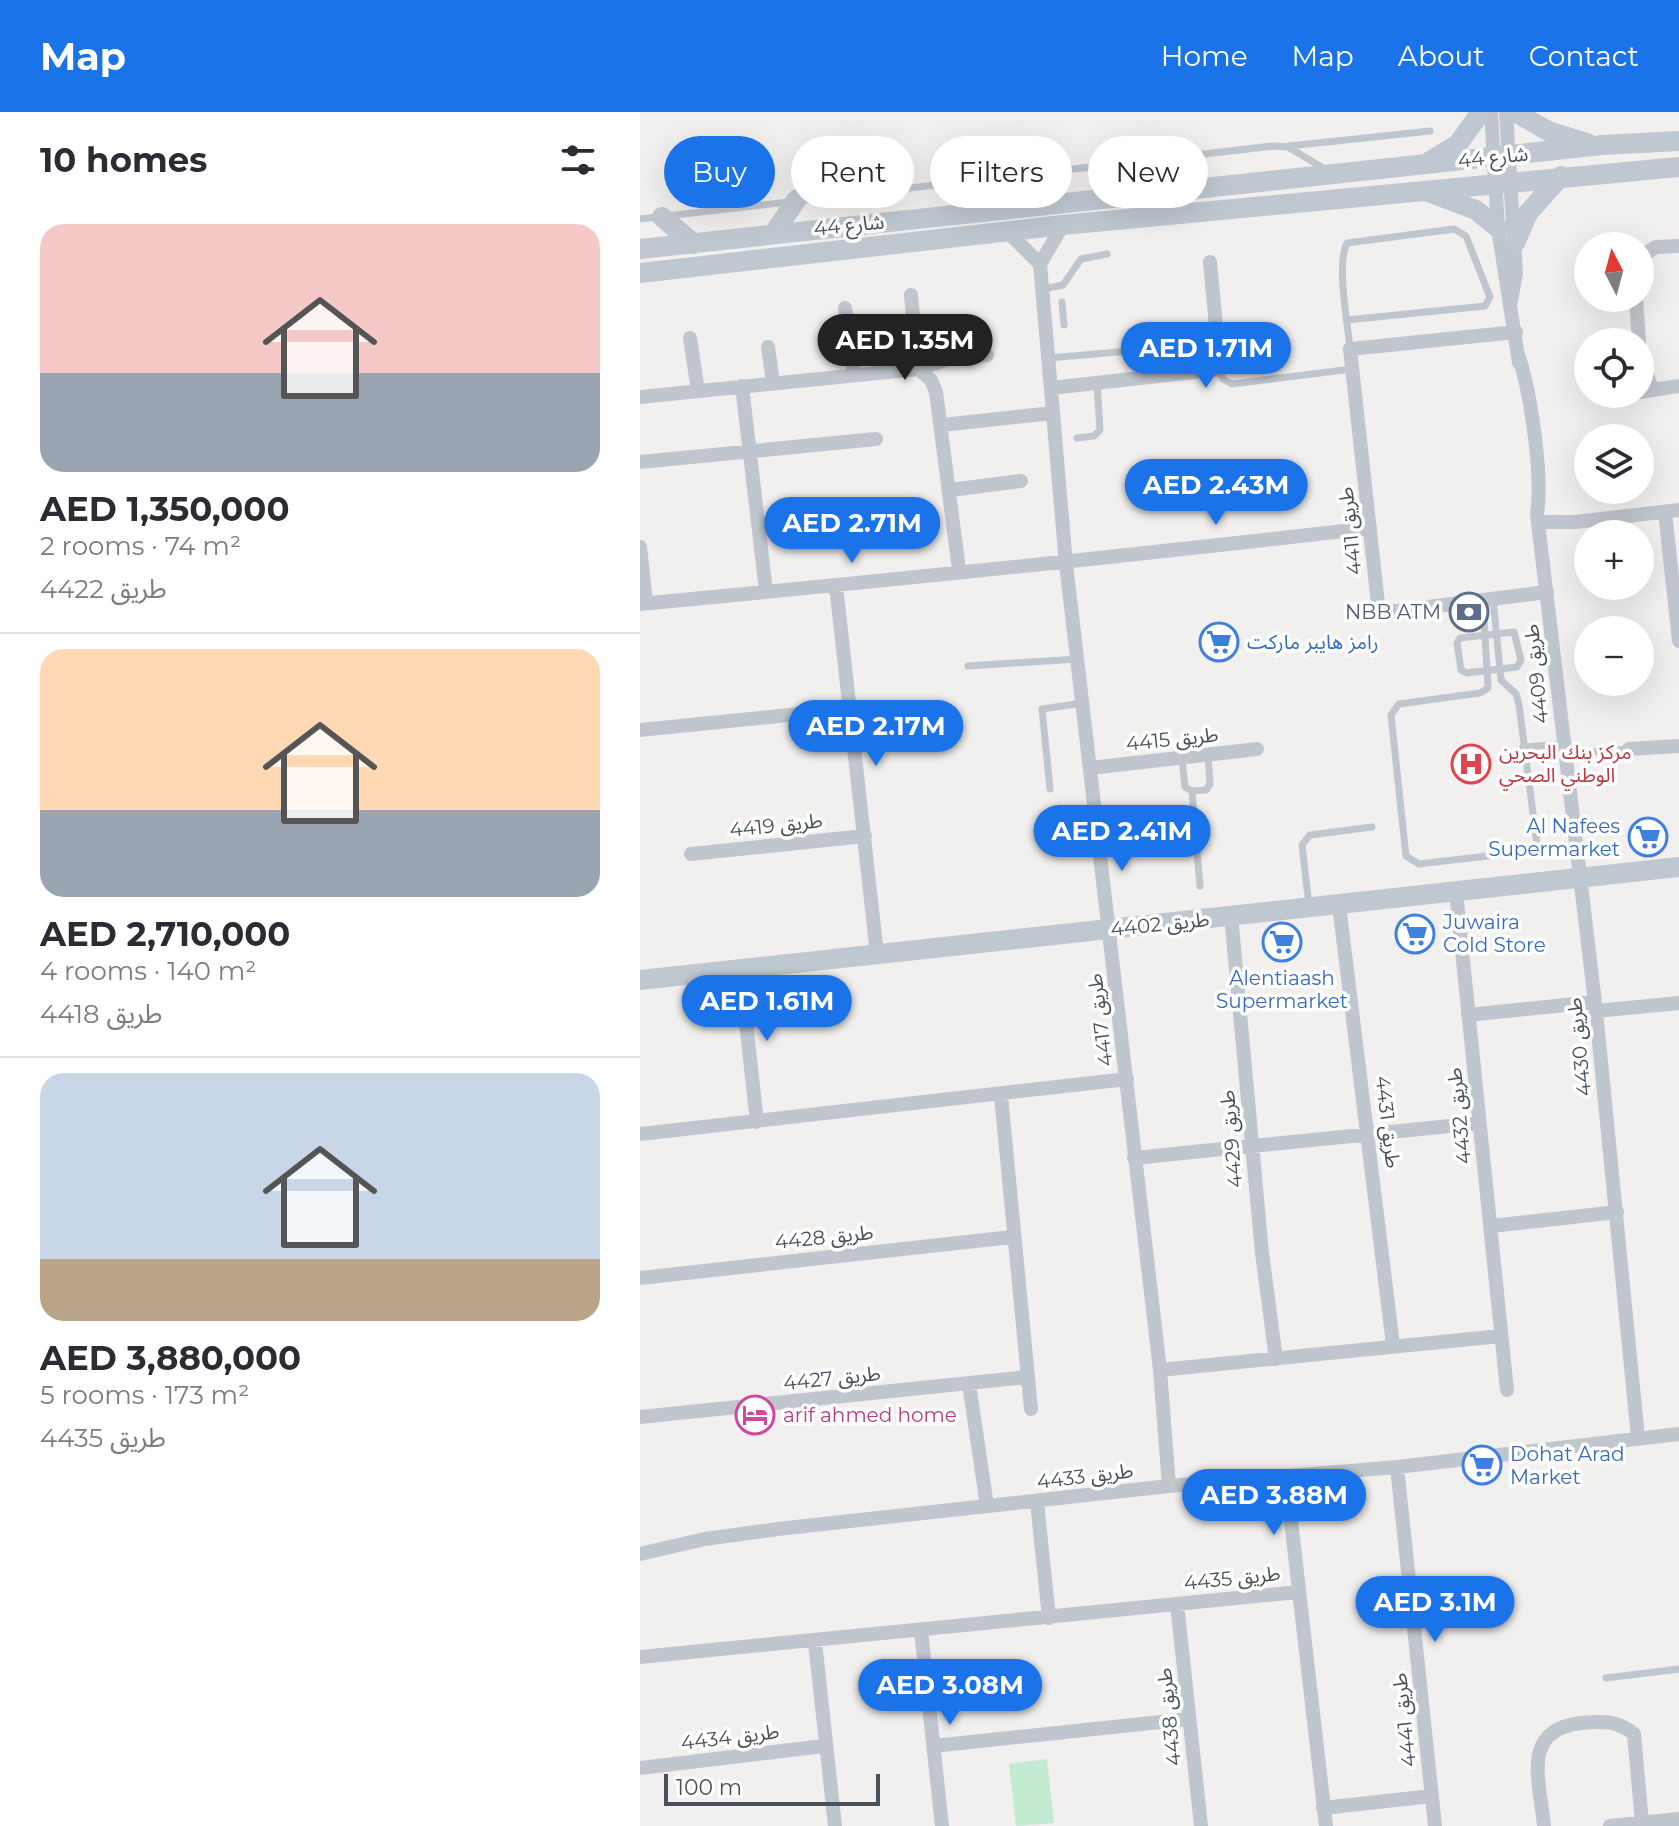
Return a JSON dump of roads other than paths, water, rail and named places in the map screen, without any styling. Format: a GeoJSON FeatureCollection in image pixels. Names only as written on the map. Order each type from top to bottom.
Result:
{"type":"FeatureCollection","features":[{"type":"Feature","properties":{"kind":"main road"},"geometry":{"type":"LineString","coordinates":[[1421,165],[1458,144],[1481,112]]}},
{"type":"Feature","properties":{"kind":"main road"},"geometry":{"type":"LineString","coordinates":[[1515,112],[1548,131],[1602,145]]}},
{"type":"Feature","properties":{"kind":"main road","name":"شارع 44"},"geometry":{"type":"LineString","coordinates":[[640,249],[1602,145],[1679,141]]}},
{"type":"Feature","properties":{"kind":"main road","name":"شارع 44"},"geometry":{"type":"LineString","coordinates":[[641,274],[1063,225],[1679,167]]}},
{"type":"Feature","properties":{"kind":"main road"},"geometry":{"type":"LineString","coordinates":[[1515,243],[1528,213],[1561,176]]}},
{"type":"Feature","properties":{"kind":"main road"},"geometry":{"type":"LineString","coordinates":[[1420,190],[1476,210],[1498,228]]}},
{"type":"Feature","properties":{"kind":"main road"},"geometry":{"type":"LineString","coordinates":[[774,233],[791,208]]}},
{"type":"Feature","properties":{"kind":"main road"},"geometry":{"type":"LineString","coordinates":[[662,217],[694,244]]}},
{"type":"Feature","properties":{"kind":"main road","name":"طريق 4402"},"geometry":{"type":"LineString","coordinates":[[640,980],[1679,867]]}},
{"type":"Feature","properties":{"kind":"street"},"geometry":{"type":"LineString","coordinates":[[1491,112],[1502,157]]}},
{"type":"Feature","properties":{"kind":"street"},"geometry":{"type":"LineString","coordinates":[[1502,157],[1506,112]]}},
{"type":"Feature","properties":{"kind":"street","name":"طريق 4409"},"geometry":{"type":"LineString","coordinates":[[1502,157],[1515,243],[1516,287],[1511,301]]}},
{"type":"Feature","properties":{"kind":"street","name":"طريق 4409"},"geometry":{"type":"LineString","coordinates":[[1504,182],[1498,228],[1505,288],[1511,301],[1529,407],[1539,492],[1538,522],[1578,878]]}},
{"type":"Feature","properties":{"kind":"street"},"geometry":{"type":"LineString","coordinates":[[1008,232],[1040,264],[1063,225]]}},
{"type":"Feature","properties":{"kind":"street"},"geometry":{"type":"LineString","coordinates":[[1654,248],[1679,246]]}},
{"type":"Feature","properties":{"kind":"street"},"geometry":{"type":"LineString","coordinates":[[1051,388],[1220,369],[1210,262]]}},
{"type":"Feature","properties":{"kind":"street","name":"طريق 4417"},"geometry":{"type":"LineString","coordinates":[[1040,264],[1066,564],[1160,1370],[1169,1486]]}},
{"type":"Feature","properties":{"kind":"street"},"geometry":{"type":"LineString","coordinates":[[911,295],[918,369],[931,380],[942,425],[959,570]]}},
{"type":"Feature","properties":{"kind":"street"},"geometry":{"type":"LineString","coordinates":[[845,308],[854,374]]}},
{"type":"Feature","properties":{"kind":"street"},"geometry":{"type":"LineString","coordinates":[[1350,349],[1516,332]]}},
{"type":"Feature","properties":{"kind":"street"},"geometry":{"type":"LineString","coordinates":[[690,338],[698,391]]}},
{"type":"Feature","properties":{"kind":"street"},"geometry":{"type":"LineString","coordinates":[[768,347],[773,382]]}},
{"type":"Feature","properties":{"kind":"street","name":"طريق 4411"},"geometry":{"type":"LineString","coordinates":[[1350,349],[1378,604],[1382,610],[1547,592]]}},
{"type":"Feature","properties":{"kind":"street"},"geometry":{"type":"LineString","coordinates":[[640,397],[918,369],[954,357],[987,355]]}},
{"type":"Feature","properties":{"kind":"street"},"geometry":{"type":"LineString","coordinates":[[742,386],[766,591]]}},
{"type":"Feature","properties":{"kind":"street"},"geometry":{"type":"LineString","coordinates":[[1654,389],[1679,386]]}},
{"type":"Feature","properties":{"kind":"street"},"geometry":{"type":"LineString","coordinates":[[942,425],[1053,413]]}},
{"type":"Feature","properties":{"kind":"street"},"geometry":{"type":"LineString","coordinates":[[640,462],[876,439]]}},
{"type":"Feature","properties":{"kind":"street"},"geometry":{"type":"LineString","coordinates":[[950,490],[1021,481]]}},
{"type":"Feature","properties":{"kind":"street"},"geometry":{"type":"LineString","coordinates":[[1538,522],[1575,522],[1672,511],[1679,641]]}},
{"type":"Feature","properties":{"kind":"street"},"geometry":{"type":"LineString","coordinates":[[640,547],[643,603],[836,586],[959,570],[1066,564],[1370,528]]}},
{"type":"Feature","properties":{"kind":"street"},"geometry":{"type":"LineString","coordinates":[[836,586],[877,954]]}},
{"type":"Feature","properties":{"kind":"street"},"geometry":{"type":"LineString","coordinates":[[640,730],[849,709]]}},
{"type":"Feature","properties":{"kind":"street"},"geometry":{"type":"LineString","coordinates":[[1629,749],[1679,746]]}},
{"type":"Feature","properties":{"kind":"street","name":"طريق 4415"},"geometry":{"type":"LineString","coordinates":[[1090,768],[1257,749]]}},
{"type":"Feature","properties":{"kind":"street","name":"طريق 4419"},"geometry":{"type":"LineString","coordinates":[[691,854],[865,836]]}},
{"type":"Feature","properties":{"kind":"street","name":"طريق 4430"},"geometry":{"type":"LineString","coordinates":[[1578,878],[1617,1212],[1638,1438]]}},
{"type":"Feature","properties":{"kind":"street","name":"طريق 4432"},"geometry":{"type":"LineString","coordinates":[[1456,892],[1507,1390]]}},
{"type":"Feature","properties":{"kind":"street","name":"طريق 4431"},"geometry":{"type":"LineString","coordinates":[[1339,905],[1370,1134],[1393,1345]]}},
{"type":"Feature","properties":{"kind":"street","name":"طريق 4429"},"geometry":{"type":"LineString","coordinates":[[1231,915],[1276,1359]]}},
{"type":"Feature","properties":{"kind":"street"},"geometry":{"type":"LineString","coordinates":[[740,969],[757,1122]]}},
{"type":"Feature","properties":{"kind":"street"},"geometry":{"type":"LineString","coordinates":[[1468,1015],[1679,1003]]}},
{"type":"Feature","properties":{"kind":"street"},"geometry":{"type":"LineString","coordinates":[[640,1134],[1001,1096],[1127,1079]]}},
{"type":"Feature","properties":{"kind":"street"},"geometry":{"type":"LineString","coordinates":[[1001,1096],[1012,1237],[1031,1409]]}},
{"type":"Feature","properties":{"kind":"street"},"geometry":{"type":"LineString","coordinates":[[1134,1158],[1479,1123]]}},
{"type":"Feature","properties":{"kind":"street"},"geometry":{"type":"LineString","coordinates":[[1491,1226],[1617,1212]]}},
{"type":"Feature","properties":{"kind":"street","name":"طريق 4428"},"geometry":{"type":"LineString","coordinates":[[640,1278],[1012,1237]]}},
{"type":"Feature","properties":{"kind":"street"},"geometry":{"type":"LineString","coordinates":[[1160,1370],[1501,1336]]}},
{"type":"Feature","properties":{"kind":"street","name":"طريق 4427"},"geometry":{"type":"LineString","coordinates":[[640,1417],[1027,1377]]}},
{"type":"Feature","properties":{"kind":"street"},"geometry":{"type":"LineString","coordinates":[[969,1384],[987,1506]]}},
{"type":"Feature","properties":{"kind":"street","name":"طريق 4433"},"geometry":{"type":"LineString","coordinates":[[640,1554],[705,1539],[987,1506],[1169,1486],[1397,1467],[1679,1434]]}},
{"type":"Feature","properties":{"kind":"street","name":"طريق 4441"},"geometry":{"type":"LineString","coordinates":[[1397,1467],[1435,1826]]}},
{"type":"Feature","properties":{"kind":"street"},"geometry":{"type":"LineString","coordinates":[[1286,1477],[1298,1592]]}},
{"type":"Feature","properties":{"kind":"street"},"geometry":{"type":"LineString","coordinates":[[1037,1502],[1049,1618]]}},
{"type":"Feature","properties":{"kind":"street","name":"طريق 4435"},"geometry":{"type":"LineString","coordinates":[[640,1657],[1298,1592],[1326,1826]]}},
{"type":"Feature","properties":{"kind":"street","name":"طريق 4438"},"geometry":{"type":"LineString","coordinates":[[1177,1604],[1201,1826]]}},
{"type":"Feature","properties":{"kind":"street"},"geometry":{"type":"LineString","coordinates":[[921,1631],[942,1826]]}},
{"type":"Feature","properties":{"kind":"street"},"geometry":{"type":"LineString","coordinates":[[815,1642],[835,1826]]}},
{"type":"Feature","properties":{"kind":"street"},"geometry":{"type":"LineString","coordinates":[[933,1746],[1189,1719]]}},
{"type":"Feature","properties":{"kind":"street"},"geometry":{"type":"LineString","coordinates":[[1544,1826],[1538,1750],[1544,1737],[1559,1725],[1606,1720],[1634,1734],[1642,1823]]}},
{"type":"Feature","properties":{"kind":"street","name":"طريق 4434"},"geometry":{"type":"LineString","coordinates":[[640,1768],[824,1746]]}},
{"type":"Feature","properties":{"kind":"street"},"geometry":{"type":"LineString","coordinates":[[1323,1808],[1432,1796]]}},
{"type":"Feature","properties":{"kind":"street"},"geometry":{"type":"LineString","coordinates":[[1610,1826],[1679,1819]]}},
{"type":"Feature","properties":{"kind":"lane"},"geometry":{"type":"LineString","coordinates":[[914,187],[1430,131]]}},
{"type":"Feature","properties":{"kind":"lane"},"geometry":{"type":"LineString","coordinates":[[1288,147],[1333,176]]}},
{"type":"Feature","properties":{"kind":"lane"},"geometry":{"type":"LineString","coordinates":[[640,219],[791,200]]}},
{"type":"Feature","properties":{"kind":"lane","name":"طريق 4411"},"geometry":{"type":"LineString","coordinates":[[1347,320],[1480,309],[1490,297],[1466,236],[1454,229],[1351,241],[1343,252],[1344,282],[1347,320],[1350,349]]}},
{"type":"Feature","properties":{"kind":"lane"},"geometry":{"type":"LineString","coordinates":[[1043,289],[1063,285],[1074,265],[1084,257],[1107,254]]}},
{"type":"Feature","properties":{"kind":"lane"},"geometry":{"type":"LineString","coordinates":[[1062,302],[1064,325]]}},
{"type":"Feature","properties":{"kind":"lane"},"geometry":{"type":"LineString","coordinates":[[1045,315],[1063,313]]}},
{"type":"Feature","properties":{"kind":"lane"},"geometry":{"type":"LineString","coordinates":[[1049,358],[1152,349]]}},
{"type":"Feature","properties":{"kind":"lane"},"geometry":{"type":"LineString","coordinates":[[1220,369],[1223,379],[1232,384],[1353,368]]}},
{"type":"Feature","properties":{"kind":"lane"},"geometry":{"type":"LineString","coordinates":[[1077,438],[1094,436],[1100,430],[1097,384]]}},
{"type":"Feature","properties":{"kind":"lane"},"geometry":{"type":"LineString","coordinates":[[1488,600],[1496,633],[1501,680],[1518,699],[1537,844],[1534,850],[1425,864],[1409,860],[1406,856],[1392,710],[1403,702],[1483,692],[1490,683],[1486,634],[1488,600]]}},
{"type":"Feature","properties":{"kind":"lane"},"geometry":{"type":"LineString","coordinates":[[1514,632],[1520,649],[1519,665],[1500,670],[1462,671],[1457,643],[1463,637],[1496,633],[1514,632]]}},
{"type":"Feature","properties":{"kind":"lane"},"geometry":{"type":"LineString","coordinates":[[968,666],[1078,659]]}},
{"type":"Feature","properties":{"kind":"lane"},"geometry":{"type":"LineString","coordinates":[[1050,789],[1042,709],[1083,703]]}},
{"type":"Feature","properties":{"kind":"lane"},"geometry":{"type":"LineString","coordinates":[[1523,747],[1629,749]]}},
{"type":"Feature","properties":{"kind":"lane"},"geometry":{"type":"LineString","coordinates":[[1182,759],[1185,787],[1192,791],[1209,787],[1208,756]]}},
{"type":"Feature","properties":{"kind":"lane"},"geometry":{"type":"LineString","coordinates":[[1192,791],[1200,886]]}},
{"type":"Feature","properties":{"kind":"lane"},"geometry":{"type":"LineString","coordinates":[[1309,908],[1302,845],[1310,835],[1372,827]]}},
{"type":"Feature","properties":{"kind":"lane"},"geometry":{"type":"LineString","coordinates":[[1606,1678],[1679,1669]]}},
{"type":"Feature","properties":{"kind":"place","name":"NBB ATM"},"geometry":{"type":"Point","coordinates":[1469,612]}},
{"type":"Feature","properties":{"kind":"place","name":"رامز هايبر ماركت"},"geometry":{"type":"Point","coordinates":[1219,642]}},
{"type":"Feature","properties":{"kind":"place","name":"مركز بنك البحرين الوطني الصحي"},"geometry":{"type":"Point","coordinates":[1471,764]}},
{"type":"Feature","properties":{"kind":"place","name":"Al Nafees Supermarket"},"geometry":{"type":"Point","coordinates":[1648,837]}},
{"type":"Feature","properties":{"kind":"place","name":"Juwaira Cold Store"},"geometry":{"type":"Point","coordinates":[1415,934]}},
{"type":"Feature","properties":{"kind":"place","name":"Alentiaash Supermarket"},"geometry":{"type":"Point","coordinates":[1282,942]}},
{"type":"Feature","properties":{"kind":"place","name":"arif ahmed home"},"geometry":{"type":"Point","coordinates":[755,1415]}},
{"type":"Feature","properties":{"kind":"place","name":"Dohat Arad Market"},"geometry":{"type":"Point","coordinates":[1482,1465]}}]}
